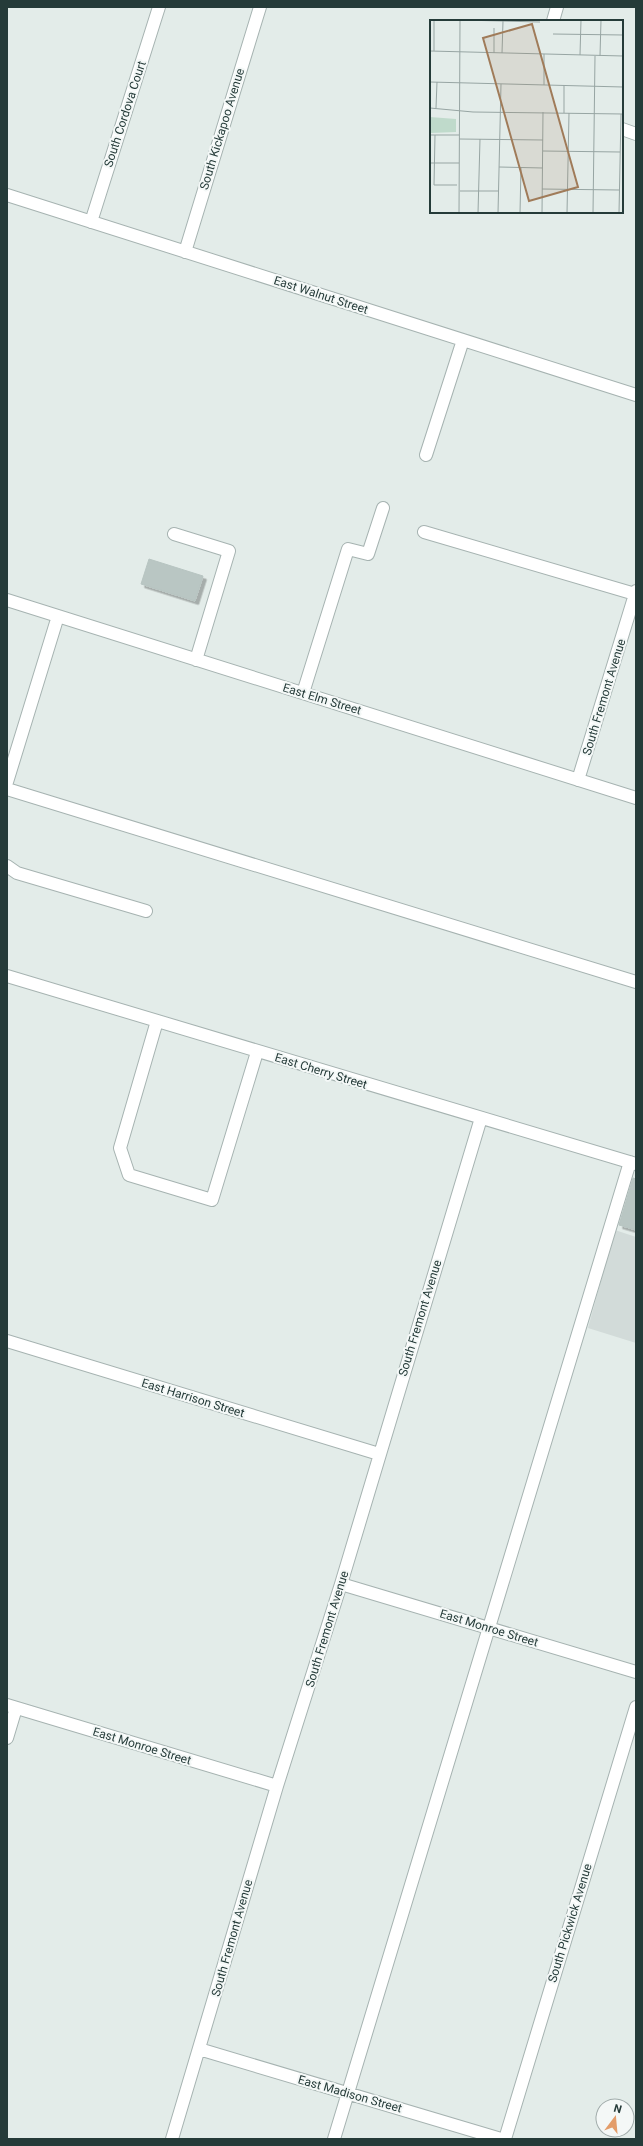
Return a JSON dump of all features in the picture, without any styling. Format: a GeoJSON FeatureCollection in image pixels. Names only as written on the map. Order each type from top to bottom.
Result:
{"type":"FeatureCollection","features":[{"type":"Feature","properties":{"kind":"street","name":"South Cordova Court"},"geometry":{"type":"LineString","coordinates":[[91,222],[159,7]]}},
{"type":"Feature","properties":{"kind":"street","name":"South Kickapoo Avenue"},"geometry":{"type":"LineString","coordinates":[[185,252],[260,7]]}},
{"type":"Feature","properties":{"kind":"street"},"geometry":{"type":"LineString","coordinates":[[553,20],[557,7]]}},
{"type":"Feature","properties":{"kind":"street"},"geometry":{"type":"LineString","coordinates":[[623,129],[636,134]]}},
{"type":"Feature","properties":{"kind":"street","name":"East Walnut Street"},"geometry":{"type":"LineString","coordinates":[[7,195],[636,395]]}},
{"type":"Feature","properties":{"kind":"street"},"geometry":{"type":"LineString","coordinates":[[426,455],[462,340]]}},
{"type":"Feature","properties":{"kind":"street"},"geometry":{"type":"LineString","coordinates":[[303,693],[348,549],[368,554],[383,508]]}},
{"type":"Feature","properties":{"kind":"street"},"geometry":{"type":"LineString","coordinates":[[424,532],[636,592]]}},
{"type":"Feature","properties":{"kind":"street"},"geometry":{"type":"LineString","coordinates":[[174,534],[229,551],[196,660]]}},
{"type":"Feature","properties":{"kind":"street","name":"South Fremont Avenue"},"geometry":{"type":"LineString","coordinates":[[578,780],[636,592]]}},
{"type":"Feature","properties":{"kind":"street","name":"East Elm Street"},"geometry":{"type":"LineString","coordinates":[[7,600],[636,798]]}},
{"type":"Feature","properties":{"kind":"street"},"geometry":{"type":"LineString","coordinates":[[7,782],[58,616]]}},
{"type":"Feature","properties":{"kind":"street"},"geometry":{"type":"LineString","coordinates":[[7,789],[636,982]]}},
{"type":"Feature","properties":{"kind":"street"},"geometry":{"type":"LineString","coordinates":[[7,866],[17,873],[146,911]]}},
{"type":"Feature","properties":{"kind":"street","name":"East Cherry Street"},"geometry":{"type":"LineString","coordinates":[[7,976],[257,1052],[633,1163]]}},
{"type":"Feature","properties":{"kind":"street"},"geometry":{"type":"LineString","coordinates":[[156,1021],[120,1148],[129,1175],[212,1200],[257,1052]]}},
{"type":"Feature","properties":{"kind":"street","name":"South Fremont Avenue"},"geometry":{"type":"LineString","coordinates":[[172,2139],[277,1786],[341,1584],[481,1118]]}},
{"type":"Feature","properties":{"kind":"street"},"geometry":{"type":"LineString","coordinates":[[334,2139],[489,1628],[633,1163]]}},
{"type":"Feature","properties":{"kind":"street","name":"East Harrison Street"},"geometry":{"type":"LineString","coordinates":[[7,1341],[379,1454]]}},
{"type":"Feature","properties":{"kind":"street","name":"East Monroe Street"},"geometry":{"type":"LineString","coordinates":[[341,1584],[636,1672]]}},
{"type":"Feature","properties":{"kind":"street"},"geometry":{"type":"LineString","coordinates":[[7,1738],[12,1707]]}},
{"type":"Feature","properties":{"kind":"street","name":"East Monroe Street"},"geometry":{"type":"LineString","coordinates":[[12,1707],[277,1786]]}},
{"type":"Feature","properties":{"kind":"street","name":"South Pickwick Avenue"},"geometry":{"type":"LineString","coordinates":[[505,2139],[636,1707]]}},
{"type":"Feature","properties":{"kind":"street","name":"East Madison Street"},"geometry":{"type":"LineString","coordinates":[[199,2050],[501,2139]]}},
{"type":"Feature","properties":{"kind":"shaded area"},"geometry":{"type":"Polygon","coordinates":[[[615,1230],[636,1237],[636,1343],[588,1328],[615,1230]]]}},
{"type":"Feature","properties":{"kind":"building"},"geometry":{"type":"Polygon","coordinates":[[[149,559],[203,576],[195,601],[141,584],[149,559]]]}},
{"type":"Feature","properties":{"kind":"building"},"geometry":{"type":"Polygon","coordinates":[[[633,1178],[636,1179],[636,1230],[619,1225],[633,1178]]]}}]}
